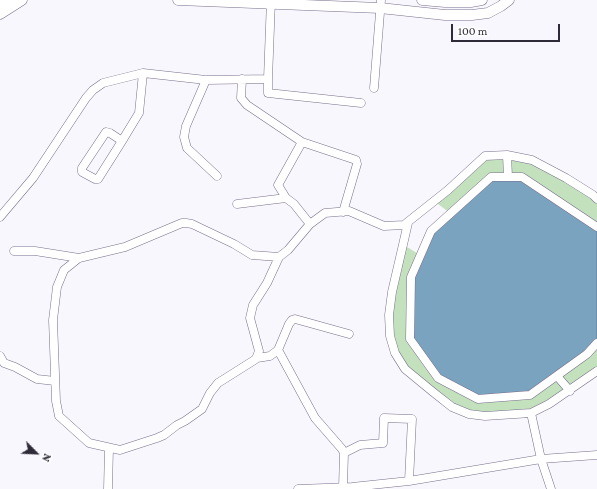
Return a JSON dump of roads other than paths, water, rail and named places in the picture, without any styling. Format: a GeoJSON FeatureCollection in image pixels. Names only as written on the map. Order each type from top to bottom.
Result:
{"type":"FeatureCollection","features":[{"type":"Feature","properties":{"kind":"main road"},"geometry":{"type":"LineString","coordinates":[[0,5],[8,0]]}},
{"type":"Feature","properties":{"kind":"main road"},"geometry":{"type":"LineString","coordinates":[[0,14],[22,0]]}},
{"type":"Feature","properties":{"kind":"main road"},"geometry":{"type":"LineString","coordinates":[[178,0],[190,2],[381,4],[445,15],[472,15],[488,12],[501,6],[508,0]]}},
{"type":"Feature","properties":{"kind":"main road"},"geometry":{"type":"LineString","coordinates":[[422,0],[471,2],[482,0]]}},
{"type":"Feature","properties":{"kind":"street"},"geometry":{"type":"LineString","coordinates":[[271,2],[268,93],[362,103]]}},
{"type":"Feature","properties":{"kind":"street"},"geometry":{"type":"LineString","coordinates":[[374,88],[381,4]]}},
{"type":"Feature","properties":{"kind":"street"},"geometry":{"type":"LineString","coordinates":[[0,217],[33,178],[93,90],[103,82],[143,73],[206,80],[268,79]]}},
{"type":"Feature","properties":{"kind":"street"},"geometry":{"type":"LineString","coordinates":[[122,141],[109,132],[106,132],[82,168],[82,172],[95,179],[98,179],[122,141],[138,113],[143,73]]}},
{"type":"Feature","properties":{"kind":"street"},"geometry":{"type":"LineString","coordinates":[[206,80],[186,126],[184,137],[188,148],[217,176]]}},
{"type":"Feature","properties":{"kind":"street"},"geometry":{"type":"LineString","coordinates":[[242,80],[241,98],[246,105],[302,142],[356,160],[357,164],[343,212]]}},
{"type":"Feature","properties":{"kind":"street"},"geometry":{"type":"LineString","coordinates":[[302,142],[278,185],[286,198],[294,204],[310,224]]}},
{"type":"Feature","properties":{"kind":"street"},"geometry":{"type":"LineString","coordinates":[[507,155],[508,177]]}},
{"type":"Feature","properties":{"kind":"street"},"geometry":{"type":"LineString","coordinates":[[257,358],[259,351],[250,318],[253,305],[267,283],[280,256],[288,250],[310,224],[325,213],[350,211],[384,226],[404,225],[448,190],[485,156],[507,155],[532,160],[566,178],[597,199]]}},
{"type":"Feature","properties":{"kind":"street"},"geometry":{"type":"LineString","coordinates":[[597,227],[522,176],[491,177],[431,231],[411,277],[410,339],[438,378],[478,400],[530,396],[587,354],[597,343]]}},
{"type":"Feature","properties":{"kind":"street"},"geometry":{"type":"LineString","coordinates":[[237,204],[286,198]]}},
{"type":"Feature","properties":{"kind":"street"},"geometry":{"type":"LineString","coordinates":[[408,222],[389,315],[390,336],[395,353],[405,369],[452,406],[469,414],[485,416],[531,413],[570,391],[597,371]]}},
{"type":"Feature","properties":{"kind":"street"},"geometry":{"type":"LineString","coordinates":[[14,251],[35,252],[79,258],[125,247],[182,223],[186,223],[192,224],[234,244],[252,255],[280,256]]}},
{"type":"Feature","properties":{"kind":"street"},"geometry":{"type":"LineString","coordinates":[[79,258],[64,270],[57,287],[52,320],[56,401],[59,416],[89,442],[109,448],[120,450],[164,435],[185,421],[202,409],[210,393],[218,383],[257,358],[270,356],[278,350],[289,324],[294,319],[349,334]]}},
{"type":"Feature","properties":{"kind":"street"},"geometry":{"type":"LineString","coordinates":[[278,350],[315,418],[342,448],[344,453],[343,487]]}},
{"type":"Feature","properties":{"kind":"street"},"geometry":{"type":"LineString","coordinates":[[1,362],[15,367],[37,379],[55,381]]}},
{"type":"Feature","properties":{"kind":"street"},"geometry":{"type":"LineString","coordinates":[[557,376],[570,391]]}},
{"type":"Feature","properties":{"kind":"street"},"geometry":{"type":"LineString","coordinates":[[531,413],[541,459],[551,489]]}},
{"type":"Feature","properties":{"kind":"street"},"geometry":{"type":"LineString","coordinates":[[344,453],[360,445],[383,444],[384,418],[412,419],[409,481]]}},
{"type":"Feature","properties":{"kind":"street"},"geometry":{"type":"LineString","coordinates":[[108,489],[109,448]]}},
{"type":"Feature","properties":{"kind":"street"},"geometry":{"type":"LineString","coordinates":[[303,489],[352,488],[409,481],[541,459],[597,455]]}},
{"type":"Feature","properties":{"kind":"water"},"geometry":{"type":"Polygon","coordinates":[[[491,177],[522,177],[597,227],[597,343],[530,395],[478,399],[438,378],[410,339],[411,277],[431,231],[491,177]]]}}]}
